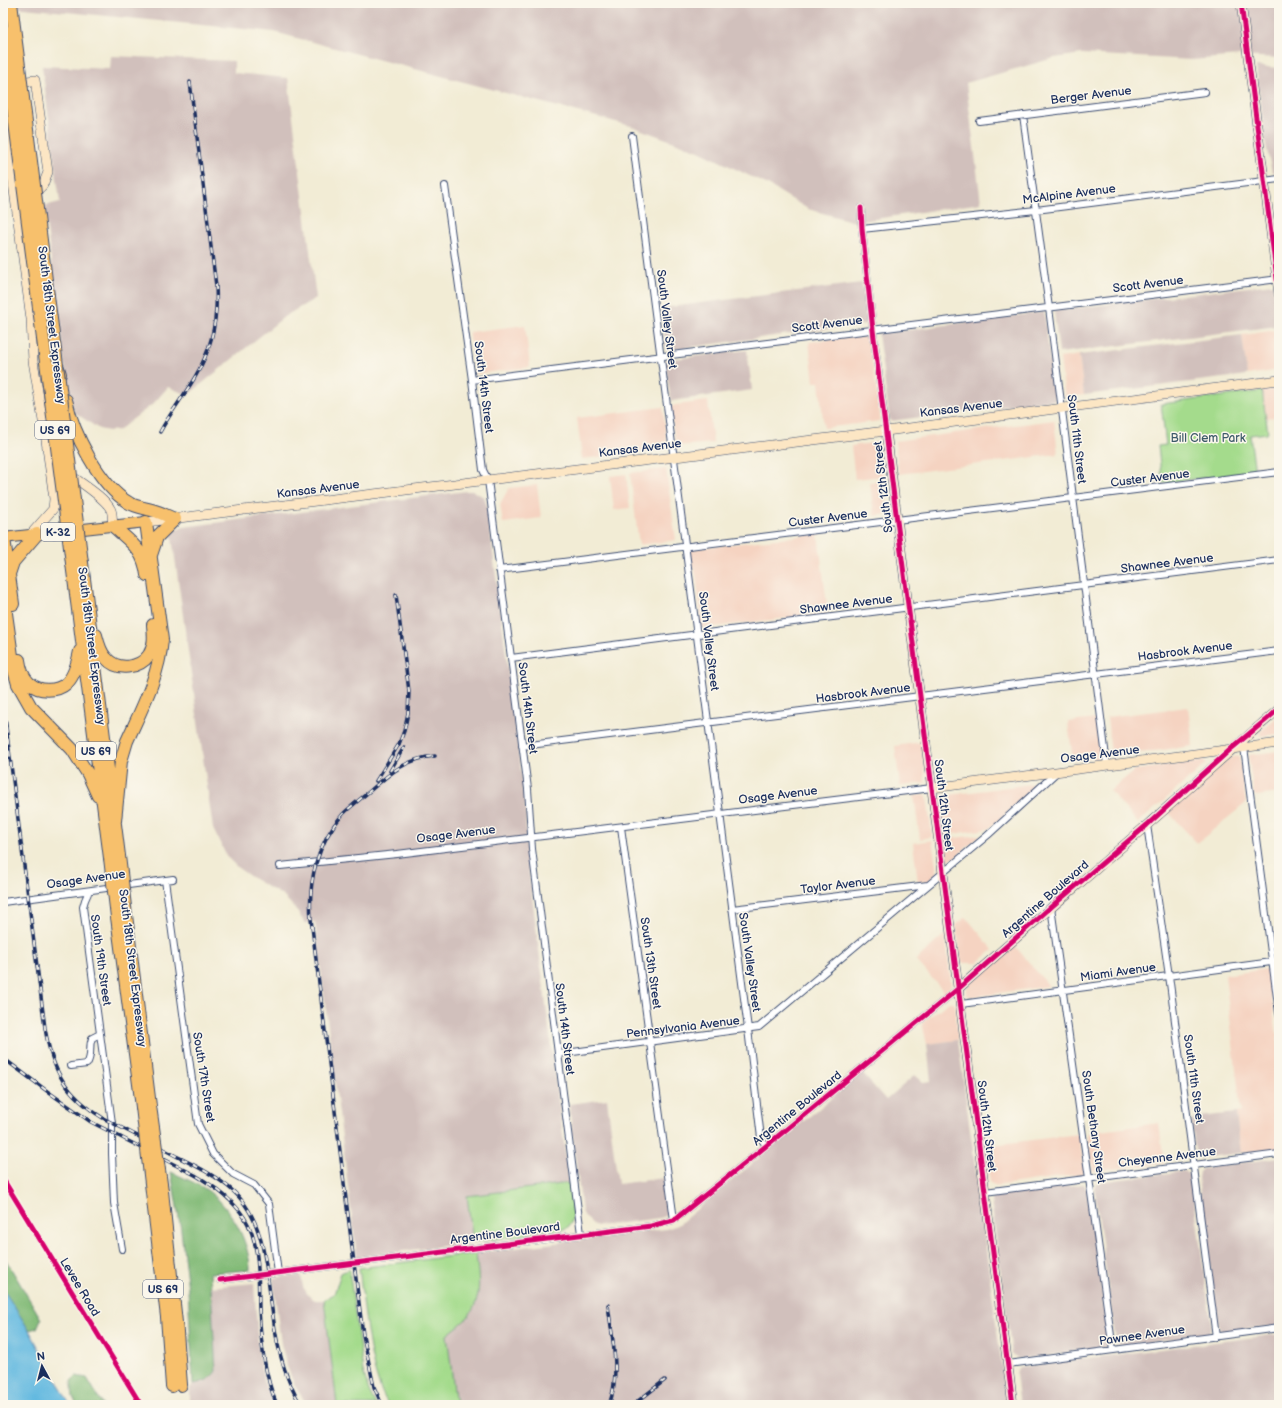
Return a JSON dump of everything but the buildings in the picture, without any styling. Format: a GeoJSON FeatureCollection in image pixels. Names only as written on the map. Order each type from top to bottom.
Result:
{"type":"FeatureCollection","features":[{"type":"Feature","properties":{"kind":"highway","name":"South 18th Street Expressway"},"geometry":{"type":"LineString","coordinates":[[11,3],[57,365],[77,563],[82,644],[103,810],[114,857],[157,1191],[177,1332],[176,1385]]}},
{"type":"Feature","properties":{"kind":"highway","name":"South 18th Street Expressway"},"geometry":{"type":"LineString","coordinates":[[3,30],[77,563],[88,616],[115,821],[114,857]]}},
{"type":"Feature","properties":{"kind":"highway"},"geometry":{"type":"LineString","coordinates":[[57,365],[62,377],[68,411],[86,452],[106,482],[128,502],[141,508],[158,511],[175,519],[157,537],[151,555]]}},
{"type":"Feature","properties":{"kind":"highway"},"geometry":{"type":"LineString","coordinates":[[115,821],[121,761],[127,740],[155,677],[161,655],[162,640],[146,522]]}},
{"type":"Feature","properties":{"kind":"highway"},"geometry":{"type":"LineString","coordinates":[[88,616],[95,630],[100,650],[105,658],[112,663],[118,666],[135,666],[149,655],[154,636],[146,567],[137,547],[113,526]]}},
{"type":"Feature","properties":{"kind":"highway"},"geometry":{"type":"LineString","coordinates":[[9,574],[13,562],[33,535]]}},
{"type":"Feature","properties":{"kind":"highway"},"geometry":{"type":"LineString","coordinates":[[3,538],[20,665],[22,673],[29,683],[42,690],[52,690],[67,682],[76,666],[82,644]]}},
{"type":"Feature","properties":{"kind":"highway"},"geometry":{"type":"LineString","coordinates":[[3,592],[14,670],[18,684],[32,708],[72,749],[82,763],[103,810]]}},
{"type":"Feature","properties":{"kind":"main road","name":"Kansas Avenue"},"geometry":{"type":"LineString","coordinates":[[3,538],[146,522]]}},
{"type":"Feature","properties":{"kind":"street"},"geometry":{"type":"LineString","coordinates":[[1241,3],[1279,294]]}},
{"type":"Feature","properties":{"kind":"street"},"geometry":{"type":"LineString","coordinates":[[3,84],[35,80],[48,172],[43,186],[34,194],[68,474],[98,496],[110,508],[113,526]]}},
{"type":"Feature","properties":{"kind":"street","name":"Berger Avenue"},"geometry":{"type":"LineString","coordinates":[[979,120],[1205,92]]}},
{"type":"Feature","properties":{"kind":"street"},"geometry":{"type":"LineString","coordinates":[[3,107],[31,319],[32,361],[45,433],[54,499],[53,509],[33,535]]}},
{"type":"Feature","properties":{"kind":"street","name":"South 11th Street"},"geometry":{"type":"LineString","coordinates":[[1023,115],[1107,765]]}},
{"type":"Feature","properties":{"kind":"street","name":"South Valley Street"},"geometry":{"type":"LineString","coordinates":[[632,136],[761,1138],[766,1146]]}},
{"type":"Feature","properties":{"kind":"street","name":"McAlpine Avenue"},"geometry":{"type":"LineString","coordinates":[[862,229],[1036,210],[1279,179]]}},
{"type":"Feature","properties":{"kind":"street","name":"South 14th Street"},"geometry":{"type":"LineString","coordinates":[[445,186],[483,470],[488,480],[528,789],[531,837],[581,1234]]}},
{"type":"Feature","properties":{"kind":"street","name":"South 12th Street"},"geometry":{"type":"LineString","coordinates":[[861,208],[873,330],[897,521],[1013,1405]]}},
{"type":"Feature","properties":{"kind":"street","name":"Scott Avenue"},"geometry":{"type":"LineString","coordinates":[[472,380],[1278,279]]}},
{"type":"Feature","properties":{"kind":"street","name":"Kansas Avenue"},"geometry":{"type":"LineString","coordinates":[[146,522],[886,431],[1279,380]]}},
{"type":"Feature","properties":{"kind":"street","name":"Custer Avenue"},"geometry":{"type":"LineString","coordinates":[[499,570],[1279,472]]}},
{"type":"Feature","properties":{"kind":"street","name":"Shawnee Avenue"},"geometry":{"type":"LineString","coordinates":[[511,658],[1279,560]]}},
{"type":"Feature","properties":{"kind":"street","name":"Hasbrook Avenue"},"geometry":{"type":"LineString","coordinates":[[522,746],[1279,651]]}},
{"type":"Feature","properties":{"kind":"street","name":"Argentine Boulevard"},"geometry":{"type":"LineString","coordinates":[[220,1280],[651,1226],[674,1220],[959,988],[1051,907],[1148,825],[1232,748],[1279,709]]}},
{"type":"Feature","properties":{"kind":"street","name":"Osage Avenue"},"geometry":{"type":"LineString","coordinates":[[280,866],[404,853],[720,815],[1279,743]]}},
{"type":"Feature","properties":{"kind":"street"},"geometry":{"type":"LineString","coordinates":[[1244,747],[1276,962],[1279,1013]]}},
{"type":"Feature","properties":{"kind":"street"},"geometry":{"type":"LineString","coordinates":[[943,873],[988,836],[1056,772]]}},
{"type":"Feature","properties":{"kind":"street","name":"South 11th Street"},"geometry":{"type":"LineString","coordinates":[[1148,825],[1216,1337]]}},
{"type":"Feature","properties":{"kind":"street","name":"South 13th Street"},"geometry":{"type":"LineString","coordinates":[[621,827],[674,1220]]}},
{"type":"Feature","properties":{"kind":"street","name":"Taylor Avenue"},"geometry":{"type":"LineString","coordinates":[[732,909],[928,884],[943,873]]}},
{"type":"Feature","properties":{"kind":"street","name":"Osage Avenue"},"geometry":{"type":"LineString","coordinates":[[3,902],[173,879]]}},
{"type":"Feature","properties":{"kind":"street","name":"South 17th Street"},"geometry":{"type":"LineString","coordinates":[[165,880],[198,1124],[213,1154],[233,1174],[254,1185],[269,1204],[278,1273]]}},
{"type":"Feature","properties":{"kind":"street","name":"Pennsylvania Avenue"},"geometry":{"type":"LineString","coordinates":[[558,1054],[748,1030],[759,1027],[928,884]]}},
{"type":"Feature","properties":{"kind":"street","name":"South 19th Street"},"geometry":{"type":"LineString","coordinates":[[89,890],[84,900],[83,907],[113,1134],[112,1154],[114,1203],[122,1249]]}},
{"type":"Feature","properties":{"kind":"street","name":"South Bethany Street"},"geometry":{"type":"LineString","coordinates":[[1051,907],[1113,1350]]}},
{"type":"Feature","properties":{"kind":"street","name":"Miami Avenue"},"geometry":{"type":"LineString","coordinates":[[961,1004],[1276,962]]}},
{"type":"Feature","properties":{"kind":"street"},"geometry":{"type":"LineString","coordinates":[[71,1066],[87,1064],[90,1058],[90,1043],[92,1038],[100,1034]]}},
{"type":"Feature","properties":{"kind":"street","name":"Cheyenne Avenue"},"geometry":{"type":"LineString","coordinates":[[985,1192],[1279,1154]]}},
{"type":"Feature","properties":{"kind":"street","name":"Pawnee Avenue"},"geometry":{"type":"LineString","coordinates":[[1008,1364],[1279,1328]]}},
{"type":"Feature","properties":{"kind":"shaded area"},"geometry":{"type":"Polygon","coordinates":[[[3,3],[1279,3],[1279,58],[1239,56],[1192,60],[1082,54],[1054,58],[966,83],[981,203],[855,222],[808,209],[768,185],[699,151],[631,126],[274,32],[3,6],[3,3]]]}},
{"type":"Feature","properties":{"kind":"shaded area"},"geometry":{"type":"Polygon","coordinates":[[[111,56],[234,61],[234,73],[288,78],[316,298],[285,316],[188,395],[168,387],[153,404],[119,430],[109,431],[99,429],[74,412],[67,383],[44,206],[60,202],[42,66],[110,69],[111,56]]]}},
{"type":"Feature","properties":{"kind":"shaded area"},"geometry":{"type":"Polygon","coordinates":[[[1256,66],[1279,68],[1279,173],[1272,172],[1266,145],[1256,66]]]}},
{"type":"Feature","properties":{"kind":"shaded area"},"geometry":{"type":"Polygon","coordinates":[[[862,283],[867,324],[666,350],[661,308],[862,283]]]}},
{"type":"Feature","properties":{"kind":"shaded area"},"geometry":{"type":"Polygon","coordinates":[[[1273,284],[1278,326],[1059,353],[1054,311],[1273,284]]]}},
{"type":"Feature","properties":{"kind":"shaded area"},"geometry":{"type":"Polygon","coordinates":[[[1044,312],[1055,400],[890,421],[878,334],[1044,312]]]}},
{"type":"Feature","properties":{"kind":"shaded area"},"geometry":{"type":"Polygon","coordinates":[[[525,325],[530,367],[475,373],[469,332],[525,325]]]}},
{"type":"Feature","properties":{"kind":"shaded area"},"geometry":{"type":"Polygon","coordinates":[[[1277,330],[1279,343],[1279,370],[1247,375],[1242,335],[1277,330]]]}},
{"type":"Feature","properties":{"kind":"shaded area"},"geometry":{"type":"Polygon","coordinates":[[[868,335],[880,416],[879,421],[824,428],[819,382],[814,382],[809,342],[868,335]]]}},
{"type":"Feature","properties":{"kind":"shaded area"},"geometry":{"type":"Polygon","coordinates":[[[1242,335],[1247,375],[1084,395],[1079,355],[1242,335]]]}},
{"type":"Feature","properties":{"kind":"shaded area"},"geometry":{"type":"Polygon","coordinates":[[[747,350],[752,390],[671,401],[665,360],[747,350]]]}},
{"type":"Feature","properties":{"kind":"shaded area"},"geometry":{"type":"Polygon","coordinates":[[[1079,355],[1084,395],[1065,397],[1060,358],[1079,355]]]}},
{"type":"Feature","properties":{"kind":"shaded area"},"geometry":{"type":"Polygon","coordinates":[[[1279,389],[1279,417],[1266,418],[1262,391],[1279,389]]]}},
{"type":"Feature","properties":{"kind":"shaded area"},"geometry":{"type":"Polygon","coordinates":[[[708,401],[713,443],[676,446],[670,407],[708,401]]]}},
{"type":"Feature","properties":{"kind":"shaded area"},"geometry":{"type":"Polygon","coordinates":[[[663,407],[667,446],[666,449],[582,459],[577,418],[663,407]]]}},
{"type":"Feature","properties":{"kind":"shaded area"},"geometry":{"type":"Polygon","coordinates":[[[1054,420],[1058,454],[899,474],[895,441],[1054,420]]]}},
{"type":"Feature","properties":{"kind":"shaded area"},"geometry":{"type":"Polygon","coordinates":[[[879,442],[883,476],[855,479],[851,446],[879,442]]]}},
{"type":"Feature","properties":{"kind":"shaded area"},"geometry":{"type":"Polygon","coordinates":[[[666,469],[676,540],[639,545],[630,473],[666,469]]]}},
{"type":"Feature","properties":{"kind":"shaded area"},"geometry":{"type":"Polygon","coordinates":[[[626,474],[630,508],[614,510],[610,476],[626,474]]]}},
{"type":"Feature","properties":{"kind":"shaded area"},"geometry":{"type":"Polygon","coordinates":[[[884,480],[888,514],[874,516],[870,482],[884,480]]]}},
{"type":"Feature","properties":{"kind":"shaded area"},"geometry":{"type":"Polygon","coordinates":[[[537,485],[541,518],[503,523],[500,504],[509,488],[537,485]]]}},
{"type":"Feature","properties":{"kind":"shaded area"},"geometry":{"type":"Polygon","coordinates":[[[473,491],[484,497],[487,506],[526,811],[526,849],[569,1183],[467,1196],[473,1242],[357,1257],[315,922],[305,923],[293,906],[282,895],[238,868],[227,857],[213,829],[171,530],[183,527],[473,491]]]}},
{"type":"Feature","properties":{"kind":"shaded area"},"geometry":{"type":"Polygon","coordinates":[[[818,534],[828,613],[704,628],[700,626],[699,620],[701,615],[696,575],[691,560],[690,551],[692,549],[818,534]]]}},
{"type":"Feature","properties":{"kind":"shaded area"},"geometry":{"type":"Polygon","coordinates":[[[1188,707],[1193,746],[1113,756],[1111,754],[1107,717],[1188,707]]]}},
{"type":"Feature","properties":{"kind":"shaded area"},"geometry":{"type":"Polygon","coordinates":[[[1279,715],[1279,734],[1260,736],[1260,732],[1279,715]]]}},
{"type":"Feature","properties":{"kind":"shaded area"},"geometry":{"type":"Polygon","coordinates":[[[1097,719],[1101,756],[1098,758],[1073,761],[1068,722],[1097,719]]]}},
{"type":"Feature","properties":{"kind":"shaded area"},"geometry":{"type":"Polygon","coordinates":[[[922,742],[925,783],[900,786],[895,746],[922,742]]]}},
{"type":"Feature","properties":{"kind":"shaded area"},"geometry":{"type":"Polygon","coordinates":[[[1279,751],[1279,793],[1257,796],[1254,795],[1249,755],[1279,751]]]}},
{"type":"Feature","properties":{"kind":"shaded area"},"geometry":{"type":"Polygon","coordinates":[[[1239,756],[1246,803],[1197,843],[1168,812],[1230,758],[1239,756]]]}},
{"type":"Feature","properties":{"kind":"shaded area"},"geometry":{"type":"Polygon","coordinates":[[[1204,761],[1206,764],[1138,823],[1110,791],[1135,770],[1204,761]]]}},
{"type":"Feature","properties":{"kind":"shaded area"},"geometry":{"type":"Polygon","coordinates":[[[1031,784],[1035,785],[1034,789],[988,829],[944,835],[940,799],[942,796],[1031,784]]]}},
{"type":"Feature","properties":{"kind":"shaded area"},"geometry":{"type":"Polygon","coordinates":[[[924,795],[927,797],[932,837],[920,839],[914,796],[924,795]]]}},
{"type":"Feature","properties":{"kind":"shaded area"},"geometry":{"type":"Polygon","coordinates":[[[980,836],[953,859],[947,859],[945,839],[980,836]]]}},
{"type":"Feature","properties":{"kind":"shaded area"},"geometry":{"type":"Polygon","coordinates":[[[932,840],[937,873],[929,881],[918,882],[913,843],[932,840]]]}},
{"type":"Feature","properties":{"kind":"shaded area"},"geometry":{"type":"Polygon","coordinates":[[[966,917],[993,950],[977,963],[963,963],[961,960],[956,925],[966,917]]]}},
{"type":"Feature","properties":{"kind":"shaded area"},"geometry":{"type":"Polygon","coordinates":[[[945,934],[951,984],[950,987],[944,992],[916,960],[945,934]]]}},
{"type":"Feature","properties":{"kind":"shaded area"},"geometry":{"type":"Polygon","coordinates":[[[1014,945],[1049,986],[970,997],[967,995],[967,987],[1014,945]]]}},
{"type":"Feature","properties":{"kind":"shaded area"},"geometry":{"type":"Polygon","coordinates":[[[1266,969],[1268,971],[1279,1050],[1279,1148],[1241,1153],[1236,1113],[1241,1112],[1225,975],[1266,969]]]}},
{"type":"Feature","properties":{"kind":"shaded area"},"geometry":{"type":"Polygon","coordinates":[[[949,1002],[953,1002],[955,1005],[958,1040],[927,1044],[922,1023],[949,1002]]]}},
{"type":"Feature","properties":{"kind":"shaded area"},"geometry":{"type":"Polygon","coordinates":[[[958,1040],[1007,1405],[456,1405],[447,1335],[470,1315],[479,1284],[476,1253],[666,1229],[678,1225],[862,1073],[886,1100],[915,1075],[923,1082],[931,1081],[927,1044],[958,1040]]]}},
{"type":"Feature","properties":{"kind":"shaded area"},"geometry":{"type":"Polygon","coordinates":[[[607,1099],[618,1184],[664,1178],[668,1214],[665,1216],[599,1226],[594,1225],[585,1217],[582,1211],[569,1104],[607,1099]]]}},
{"type":"Feature","properties":{"kind":"shaded area"},"geometry":{"type":"Polygon","coordinates":[[[1236,1113],[1241,1153],[1200,1158],[1196,1156],[1192,1121],[1198,1117],[1236,1113]]]}},
{"type":"Feature","properties":{"kind":"shaded area"},"geometry":{"type":"Polygon","coordinates":[[[1159,1123],[1164,1163],[1093,1171],[1087,1133],[1159,1123]]]}},
{"type":"Feature","properties":{"kind":"shaded area"},"geometry":{"type":"Polygon","coordinates":[[[1079,1134],[1084,1169],[1082,1174],[994,1186],[990,1182],[985,1146],[1079,1134]]]}},
{"type":"Feature","properties":{"kind":"shaded area"},"geometry":{"type":"Polygon","coordinates":[[[1279,1158],[1279,1325],[1226,1332],[1221,1330],[1218,1322],[1198,1178],[1199,1172],[1202,1169],[1209,1167],[1279,1158]]]}},
{"type":"Feature","properties":{"kind":"shaded area"},"geometry":{"type":"Polygon","coordinates":[[[1185,1171],[1191,1176],[1211,1324],[1210,1330],[1207,1335],[1119,1345],[1114,1330],[1095,1185],[1099,1182],[1185,1171]]]}},
{"type":"Feature","properties":{"kind":"shaded area"},"geometry":{"type":"Polygon","coordinates":[[[1083,1184],[1087,1191],[1109,1341],[1108,1345],[1104,1348],[1020,1359],[1012,1354],[991,1200],[997,1194],[1083,1184]]]}},
{"type":"Feature","properties":{"kind":"shaded area"},"geometry":{"type":"Polygon","coordinates":[[[301,1275],[303,1287],[309,1296],[315,1300],[324,1300],[337,1405],[307,1405],[295,1386],[287,1366],[281,1344],[273,1278],[301,1275]]]}},
{"type":"Feature","properties":{"kind":"shaded area"},"geometry":{"type":"Polygon","coordinates":[[[254,1283],[259,1358],[264,1382],[273,1405],[190,1405],[190,1388],[193,1384],[205,1382],[216,1371],[210,1287],[254,1283]]]}},
{"type":"Feature","properties":{"kind":"shaded area"},"geometry":{"type":"Polygon","coordinates":[[[1279,1334],[1279,1405],[1020,1405],[1016,1375],[1017,1370],[1020,1367],[1279,1334]]]}},
{"type":"Feature","properties":{"kind":"green space","name":"Bill Clem Park"},"geometry":{"type":"Polygon","coordinates":[[[1262,391],[1268,433],[1250,435],[1255,472],[1162,483],[1158,446],[1166,445],[1161,404],[1262,391]]]}},
{"type":"Feature","properties":{"kind":"green space"},"geometry":{"type":"Polygon","coordinates":[[[171,1172],[204,1188],[222,1203],[230,1213],[242,1236],[249,1259],[250,1270],[210,1273],[216,1371],[206,1380],[193,1384],[188,1290],[181,1230],[171,1172]]]}},
{"type":"Feature","properties":{"kind":"green space"},"geometry":{"type":"Polygon","coordinates":[[[569,1183],[573,1217],[567,1228],[550,1232],[473,1242],[467,1196],[569,1183]]]}},
{"type":"Feature","properties":{"kind":"green space"},"geometry":{"type":"Polygon","coordinates":[[[476,1253],[479,1285],[477,1300],[468,1317],[447,1335],[456,1405],[389,1405],[382,1393],[372,1359],[365,1319],[359,1268],[476,1253]]]}},
{"type":"Feature","properties":{"kind":"green space"},"geometry":{"type":"Polygon","coordinates":[[[3,1255],[41,1319],[37,1328],[29,1330],[3,1289],[3,1255]]]}},
{"type":"Feature","properties":{"kind":"green space"},"geometry":{"type":"Polygon","coordinates":[[[349,1269],[363,1371],[369,1391],[376,1405],[337,1405],[324,1300],[334,1294],[341,1273],[349,1269]]]}},
{"type":"Feature","properties":{"kind":"green space"},"geometry":{"type":"Polygon","coordinates":[[[76,1376],[87,1378],[103,1405],[77,1405],[73,1397],[71,1381],[76,1376]]]}},
{"type":"Feature","properties":{"kind":"water"},"geometry":{"type":"Polygon","coordinates":[[[3,1289],[29,1330],[70,1405],[3,1405],[3,1289]]]}},
{"type":"Feature","properties":{"kind":"railway"},"geometry":{"type":"LineString","coordinates":[[160,432],[201,366],[213,333],[216,310],[216,286],[190,82]]}},
{"type":"Feature","properties":{"kind":"railway"},"geometry":{"type":"LineString","coordinates":[[376,781],[399,744],[408,713],[409,691],[396,595]]}},
{"type":"Feature","properties":{"kind":"railway"},"geometry":{"type":"LineString","coordinates":[[3,703],[45,1028],[52,1057],[57,1069],[70,1091],[90,1109],[103,1118],[213,1176],[233,1191],[244,1204],[253,1218],[263,1249],[275,1328],[282,1362],[290,1384],[301,1405]]}},
{"type":"Feature","properties":{"kind":"railway"},"geometry":{"type":"LineString","coordinates":[[390,771],[404,747]]}},
{"type":"Feature","properties":{"kind":"railway"},"geometry":{"type":"LineString","coordinates":[[382,1405],[374,1387],[363,1335],[311,919],[311,891],[316,863],[321,850],[334,825],[343,814],[392,772],[416,760],[435,756]]}},
{"type":"Feature","properties":{"kind":"railway"},"geometry":{"type":"LineString","coordinates":[[3,1058],[91,1122],[195,1175],[222,1193],[239,1210],[249,1227],[256,1250],[258,1262],[259,1309],[262,1346],[269,1382],[277,1405]]}},
{"type":"Feature","properties":{"kind":"railway"},"geometry":{"type":"LineString","coordinates":[[608,1305],[615,1368],[613,1393],[609,1405]]}},
{"type":"Feature","properties":{"kind":"railway"},"geometry":{"type":"LineString","coordinates":[[633,1405],[665,1380]]}},
{"type":"Feature","properties":{"kind":"cycle path"},"geometry":{"type":"LineString","coordinates":[[1241,3],[1279,294]]}},
{"type":"Feature","properties":{"kind":"cycle path"},"geometry":{"type":"LineString","coordinates":[[861,208],[873,330],[897,521],[1013,1405]]}},
{"type":"Feature","properties":{"kind":"cycle path"},"geometry":{"type":"LineString","coordinates":[[220,1280],[651,1226],[674,1220],[959,988],[1147,825],[1232,748],[1279,709]]}},
{"type":"Feature","properties":{"kind":"cycle path","name":"Levee Road"},"geometry":{"type":"LineString","coordinates":[[3,1179],[141,1405]]}}]}
